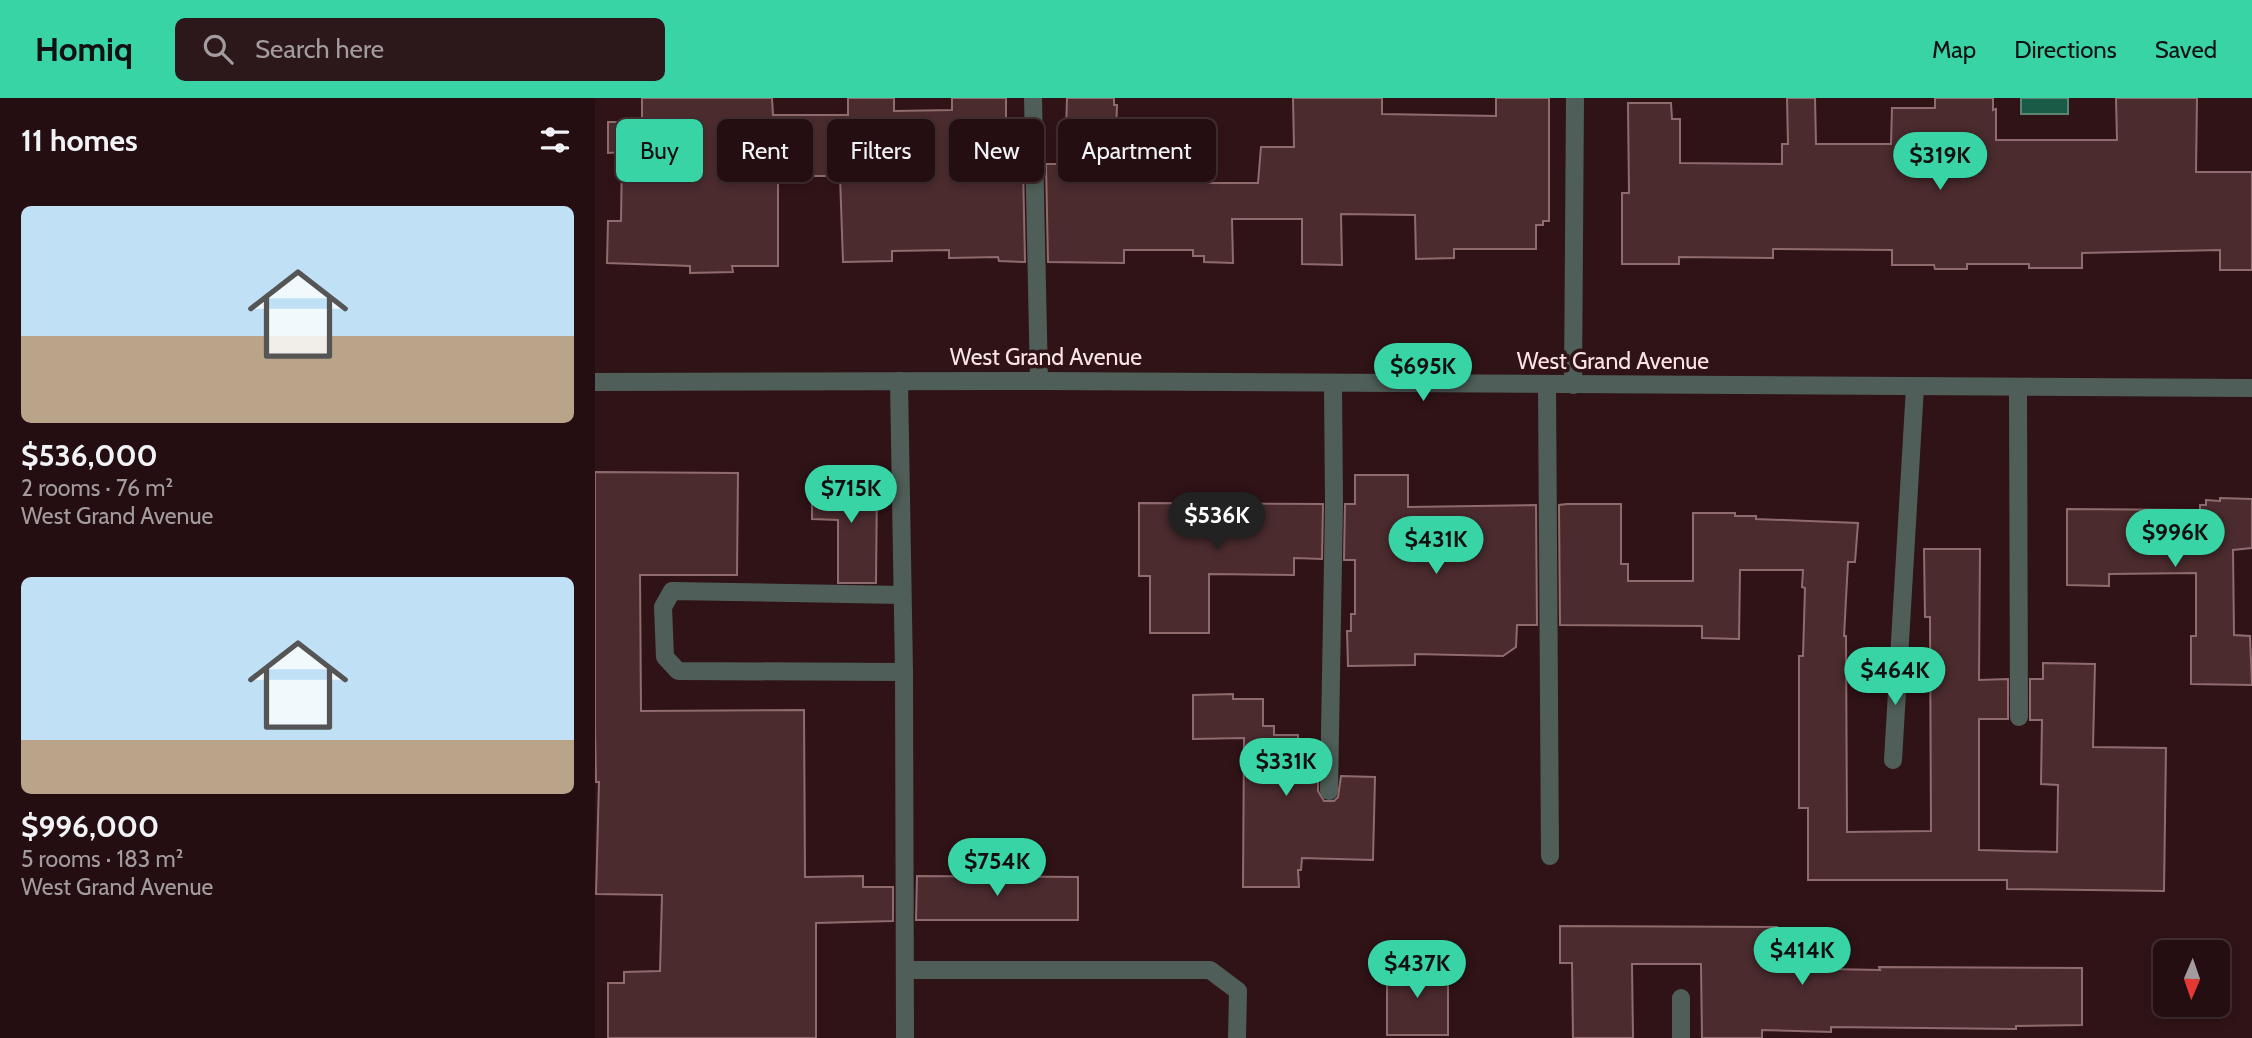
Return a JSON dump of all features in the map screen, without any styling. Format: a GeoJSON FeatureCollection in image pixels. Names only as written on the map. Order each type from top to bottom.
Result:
{"type":"FeatureCollection","features":[{"type":"Feature","properties":{"kind":"street"},"geometry":{"type":"LineString","coordinates":[[1034,98],[1039,381]]}},
{"type":"Feature","properties":{"kind":"street"},"geometry":{"type":"LineString","coordinates":[[1573,385],[1575,98]]}},
{"type":"Feature","properties":{"kind":"street"},"geometry":{"type":"LineString","coordinates":[[899,381],[904,672],[905,1038]]}},
{"type":"Feature","properties":{"kind":"street","name":"West Grand Avenue"},"geometry":{"type":"LineString","coordinates":[[595,382],[1039,381],[2252,388]]}},
{"type":"Feature","properties":{"kind":"street"},"geometry":{"type":"LineString","coordinates":[[1329,791],[1334,504],[1333,383]]}},
{"type":"Feature","properties":{"kind":"street"},"geometry":{"type":"LineString","coordinates":[[1547,385],[1550,856]]}},
{"type":"Feature","properties":{"kind":"street"},"geometry":{"type":"LineString","coordinates":[[1893,760],[1915,387]]}},
{"type":"Feature","properties":{"kind":"street"},"geometry":{"type":"LineString","coordinates":[[2018,388],[2019,717]]}},
{"type":"Feature","properties":{"kind":"street"},"geometry":{"type":"LineString","coordinates":[[902,595],[672,592],[663,607],[665,657],[678,671],[904,672]]}},
{"type":"Feature","properties":{"kind":"street"},"geometry":{"type":"LineString","coordinates":[[905,970],[1210,970],[1238,991],[1237,1038]]}},
{"type":"Feature","properties":{"kind":"street"},"geometry":{"type":"LineString","coordinates":[[1681,1038],[1682,998]]}},
{"type":"Feature","properties":{"kind":"shaded area"},"geometry":{"type":"Polygon","coordinates":[[[2021,98],[2068,98],[2068,114],[2021,114],[2021,98]]]}},
{"type":"Feature","properties":{"kind":"building"},"geometry":{"type":"Polygon","coordinates":[[[642,98],[772,98],[773,115],[848,115],[848,98],[894,98],[894,111],[952,110],[952,98],[1006,98],[1006,119],[949,119],[949,182],[1023,182],[1025,262],[999,261],[998,257],[949,258],[949,250],[892,251],[892,261],[843,262],[840,182],[935,182],[935,119],[827,119],[827,176],[813,176],[813,119],[717,119],[717,182],[778,182],[778,266],[732,266],[733,272],[690,273],[690,266],[607,263],[608,221],[621,221],[622,182],[703,182],[703,119],[642,119],[642,98]]]}},
{"type":"Feature","properties":{"kind":"building"},"geometry":{"type":"Polygon","coordinates":[[[1067,98],[1114,98],[1114,105],[1117,105],[1117,119],[1066,119],[1067,98]]]}},
{"type":"Feature","properties":{"kind":"building"},"geometry":{"type":"Polygon","coordinates":[[[1293,98],[1382,98],[1382,114],[1496,116],[1496,98],[1549,98],[1549,221],[1536,225],[1536,249],[1454,249],[1454,258],[1416,259],[1415,215],[1341,214],[1342,265],[1302,264],[1302,219],[1232,219],[1233,263],[1204,262],[1204,256],[1193,256],[1193,250],[1124,250],[1124,263],[1048,262],[1046,164],[1058,164],[1058,182],[1258,183],[1261,147],[1294,147],[1293,98]]]}},
{"type":"Feature","properties":{"kind":"building"},"geometry":{"type":"Polygon","coordinates":[[[1787,98],[1815,98],[1816,144],[1891,144],[1892,108],[1935,108],[1935,98],[1993,98],[1993,110],[1996,109],[1996,140],[2117,140],[2116,98],[2197,98],[2196,172],[2252,172],[2252,270],[2220,270],[2220,250],[2082,253],[2082,268],[2029,268],[2029,264],[1967,264],[1967,269],[1935,269],[1934,265],[1892,265],[1892,250],[1773,249],[1773,258],[1679,257],[1679,264],[1622,264],[1622,193],[1629,193],[1628,103],[1671,103],[1672,119],[1680,119],[1680,163],[1782,164],[1782,144],[1788,144],[1787,98]]]}},
{"type":"Feature","properties":{"kind":"building"},"geometry":{"type":"Polygon","coordinates":[[[608,122],[616,122],[616,152],[608,153],[608,122]]]}},
{"type":"Feature","properties":{"kind":"building"},"geometry":{"type":"Polygon","coordinates":[[[595,472],[738,473],[737,575],[640,575],[641,711],[804,710],[805,877],[863,876],[863,887],[893,887],[893,921],[816,923],[816,1038],[608,1038],[608,983],[624,983],[624,972],[660,971],[662,895],[596,894],[599,782],[596,782],[595,729],[595,472]]]}},
{"type":"Feature","properties":{"kind":"building"},"geometry":{"type":"Polygon","coordinates":[[[1355,475],[1408,475],[1408,507],[1536,505],[1537,625],[1517,625],[1516,647],[1503,656],[1415,654],[1415,665],[1348,666],[1347,631],[1351,631],[1351,614],[1355,614],[1355,560],[1344,560],[1345,504],[1355,504],[1355,475]]]}},
{"type":"Feature","properties":{"kind":"building"},"geometry":{"type":"Polygon","coordinates":[[[812,481],[877,481],[876,583],[838,583],[838,520],[812,519],[812,481]]]}},
{"type":"Feature","properties":{"kind":"building"},"geometry":{"type":"Polygon","coordinates":[[[2220,498],[2252,499],[2252,548],[2233,550],[2234,635],[2250,636],[2252,685],[2191,684],[2191,636],[2196,636],[2196,573],[2109,574],[2109,586],[2067,585],[2067,509],[2200,510],[2200,505],[2206,505],[2206,500],[2220,501],[2220,498]]]}},
{"type":"Feature","properties":{"kind":"building"},"geometry":{"type":"Polygon","coordinates":[[[1139,503],[1323,504],[1322,559],[1294,558],[1294,575],[1209,574],[1209,633],[1150,633],[1150,576],[1139,576],[1139,503]]]}},
{"type":"Feature","properties":{"kind":"building"},"geometry":{"type":"Polygon","coordinates":[[[1621,504],[1621,564],[1628,564],[1628,581],[1693,581],[1693,513],[1735,513],[1735,516],[1756,516],[1756,519],[1858,523],[1855,562],[1848,562],[1844,636],[1847,832],[1931,831],[1930,617],[1925,617],[1924,549],[1980,549],[1979,680],[2008,679],[2008,719],[1979,719],[1979,850],[2057,852],[2058,785],[2041,784],[2042,720],[2030,720],[2030,679],[2043,679],[2043,663],[2095,664],[2093,747],[2166,748],[2164,891],[2007,889],[2007,880],[1808,880],[1808,808],[1799,808],[1799,656],[1803,656],[1803,570],[1740,570],[1739,639],[1702,638],[1702,626],[1560,625],[1559,505],[1621,504]]]}},
{"type":"Feature","properties":{"kind":"building"},"geometry":{"type":"Polygon","coordinates":[[[1233,694],[1233,699],[1263,699],[1263,726],[1274,726],[1274,735],[1298,735],[1298,776],[1318,776],[1318,791],[1324,801],[1334,801],[1338,797],[1341,776],[1375,777],[1373,860],[1302,858],[1301,870],[1298,870],[1299,887],[1243,887],[1244,738],[1193,739],[1193,695],[1233,694]]]}},
{"type":"Feature","properties":{"kind":"building"},"geometry":{"type":"Polygon","coordinates":[[[917,876],[1078,877],[1078,920],[916,920],[917,876]]]}},
{"type":"Feature","properties":{"kind":"building"},"geometry":{"type":"Polygon","coordinates":[[[1560,926],[1777,927],[1776,968],[2082,968],[2082,1025],[2016,1026],[2016,1029],[1831,1027],[1831,1032],[1762,1030],[1762,1038],[1702,1038],[1701,964],[1632,964],[1633,1038],[1573,1038],[1572,963],[1560,963],[1560,926]]]}},
{"type":"Feature","properties":{"kind":"building"},"geometry":{"type":"Polygon","coordinates":[[[1387,966],[1448,966],[1448,1035],[1387,1035],[1387,966]]]}}]}
